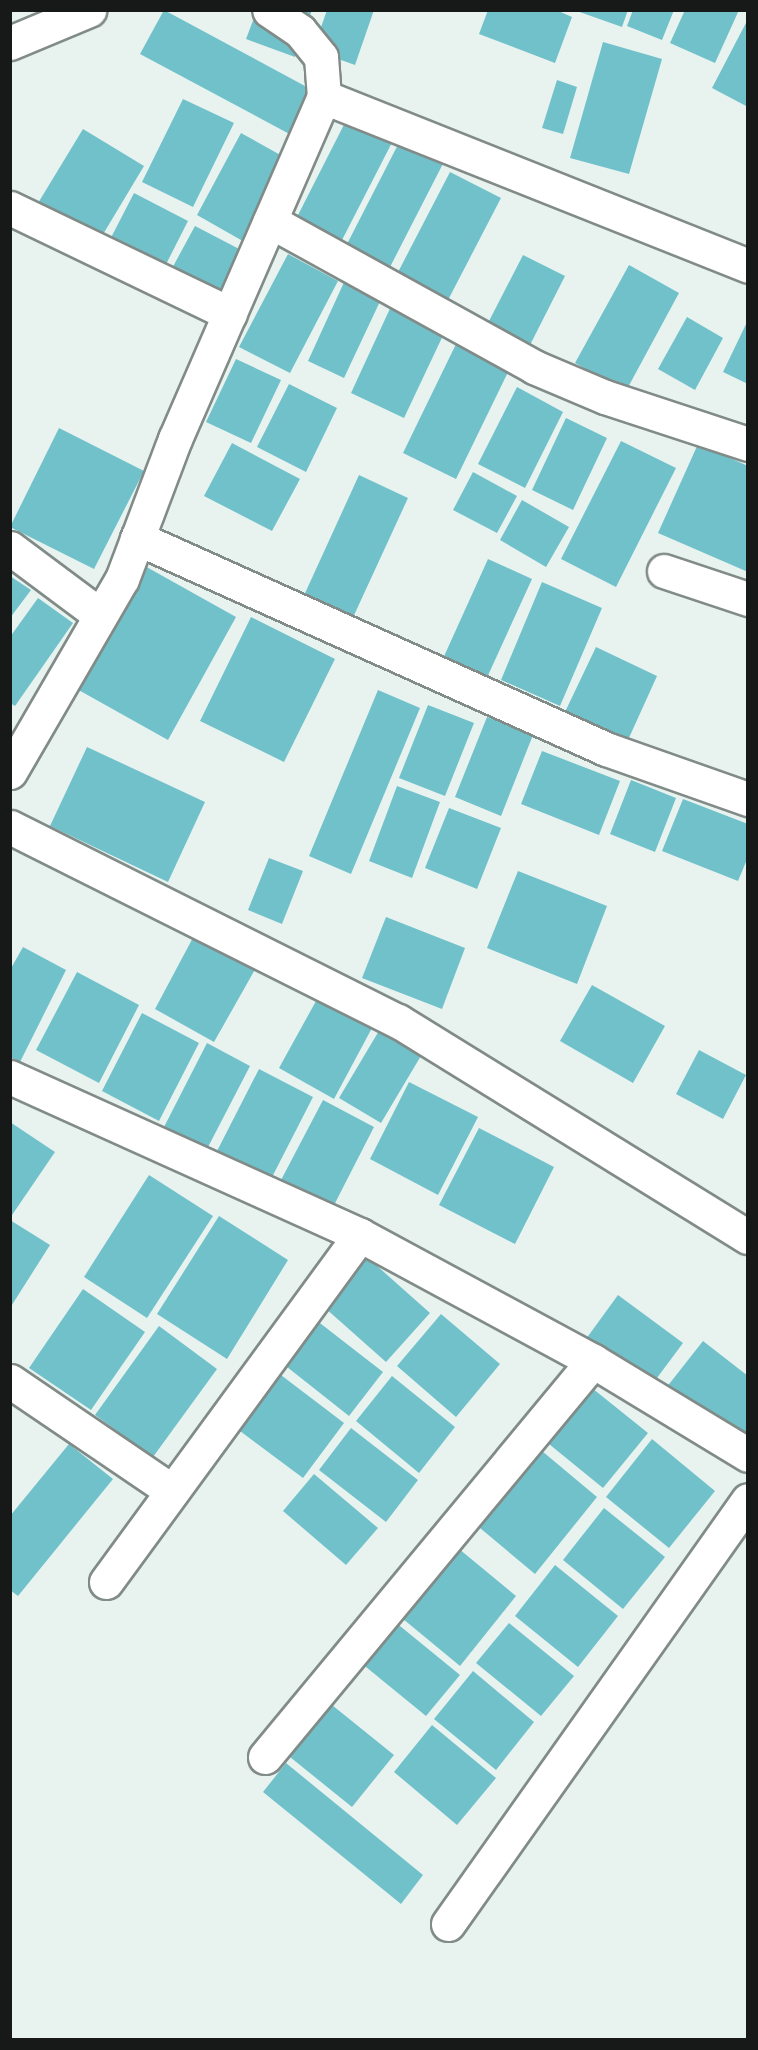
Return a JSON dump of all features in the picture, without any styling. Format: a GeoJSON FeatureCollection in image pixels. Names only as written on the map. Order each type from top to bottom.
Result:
{"type":"FeatureCollection","features":[{"type":"Feature","properties":{"kind":"street"},"geometry":{"type":"LineString","coordinates":[[10,43],[89,10]]}},
{"type":"Feature","properties":{"kind":"street"},"geometry":{"type":"LineString","coordinates":[[10,772],[122,579],[230,314],[324,96],[321,57],[300,31],[269,10]]}},
{"type":"Feature","properties":{"kind":"street"},"geometry":{"type":"LineString","coordinates":[[324,96],[747,266]]}},
{"type":"Feature","properties":{"kind":"street"},"geometry":{"type":"LineString","coordinates":[[10,208],[230,314]]}},
{"type":"Feature","properties":{"kind":"street"},"geometry":{"type":"LineString","coordinates":[[270,221],[534,367],[605,397],[747,444]]}},
{"type":"Feature","properties":{"kind":"street"},"geometry":{"type":"LineString","coordinates":[[137,538],[606,749],[747,798]]}},
{"type":"Feature","properties":{"kind":"street"},"geometry":{"type":"LineString","coordinates":[[10,548],[100,615]]}},
{"type":"Feature","properties":{"kind":"street"},"geometry":{"type":"LineString","coordinates":[[664,572],[747,599]]}},
{"type":"Feature","properties":{"kind":"street"},"geometry":{"type":"LineString","coordinates":[[10,827],[398,1021],[747,1237]]}},
{"type":"Feature","properties":{"kind":"street"},"geometry":{"type":"LineString","coordinates":[[10,1077],[360,1235],[593,1361],[747,1455]]}},
{"type":"Feature","properties":{"kind":"street"},"geometry":{"type":"LineString","coordinates":[[106,1582],[360,1235]]}},
{"type":"Feature","properties":{"kind":"street"},"geometry":{"type":"LineString","coordinates":[[265,1756],[593,1361]]}},
{"type":"Feature","properties":{"kind":"street"},"geometry":{"type":"LineString","coordinates":[[10,1381],[172,1491]]}},
{"type":"Feature","properties":{"kind":"street"},"geometry":{"type":"LineString","coordinates":[[448,1924],[747,1500]]}},
{"type":"Feature","properties":{"kind":"building"},"geometry":{"type":"Polygon","coordinates":[[[164,10],[318,93],[295,137],[140,54],[164,10]]]}},
{"type":"Feature","properties":{"kind":"building"},"geometry":{"type":"Polygon","coordinates":[[[257,10],[312,10],[295,57],[246,39],[257,10]]]}},
{"type":"Feature","properties":{"kind":"building"},"geometry":{"type":"Polygon","coordinates":[[[327,10],[374,10],[355,65],[313,50],[327,10]]]}},
{"type":"Feature","properties":{"kind":"building"},"geometry":{"type":"Polygon","coordinates":[[[488,10],[556,10],[572,17],[555,63],[479,34],[488,10]]]}},
{"type":"Feature","properties":{"kind":"building"},"geometry":{"type":"Polygon","coordinates":[[[574,10],[628,10],[622,27],[574,10]]]}},
{"type":"Feature","properties":{"kind":"building"},"geometry":{"type":"Polygon","coordinates":[[[633,10],[674,10],[662,40],[627,26],[633,10]]]}},
{"type":"Feature","properties":{"kind":"building"},"geometry":{"type":"Polygon","coordinates":[[[685,10],[739,10],[715,63],[670,43],[685,10]]]}},
{"type":"Feature","properties":{"kind":"building"},"geometry":{"type":"Polygon","coordinates":[[[748,19],[748,107],[712,88],[748,19]]]}},
{"type":"Feature","properties":{"kind":"building"},"geometry":{"type":"Polygon","coordinates":[[[603,42],[662,59],[629,174],[570,158],[603,42]]]}},
{"type":"Feature","properties":{"kind":"building"},"geometry":{"type":"Polygon","coordinates":[[[557,80],[577,87],[563,134],[542,128],[557,80]]]}},
{"type":"Feature","properties":{"kind":"building"},"geometry":{"type":"Polygon","coordinates":[[[183,99],[234,123],[193,207],[142,182],[183,99]]]}},
{"type":"Feature","properties":{"kind":"building"},"geometry":{"type":"Polygon","coordinates":[[[356,101],[401,125],[341,242],[296,219],[356,101]]]}},
{"type":"Feature","properties":{"kind":"building"},"geometry":{"type":"Polygon","coordinates":[[[407,127],[450,150],[389,269],[346,246],[407,127]]]}},
{"type":"Feature","properties":{"kind":"building"},"geometry":{"type":"Polygon","coordinates":[[[83,129],[144,166],[93,251],[32,213],[83,129]]]}},
{"type":"Feature","properties":{"kind":"building"},"geometry":{"type":"Polygon","coordinates":[[[241,133],[293,162],[248,244],[197,215],[241,133]]]}},
{"type":"Feature","properties":{"kind":"building"},"geometry":{"type":"Polygon","coordinates":[[[450,172],[501,198],[447,302],[396,276],[450,172]]]}},
{"type":"Feature","properties":{"kind":"building"},"geometry":{"type":"Polygon","coordinates":[[[134,193],[188,221],[155,286],[101,257],[134,193]]]}},
{"type":"Feature","properties":{"kind":"building"},"geometry":{"type":"Polygon","coordinates":[[[195,226],[243,251],[206,321],[157,296],[195,226]]]}},
{"type":"Feature","properties":{"kind":"building"},"geometry":{"type":"Polygon","coordinates":[[[288,254],[338,281],[290,373],[239,347],[288,254]]]}},
{"type":"Feature","properties":{"kind":"building"},"geometry":{"type":"Polygon","coordinates":[[[523,255],[565,276],[530,345],[488,323],[523,255]]]}},
{"type":"Feature","properties":{"kind":"building"},"geometry":{"type":"Polygon","coordinates":[[[629,265],[679,293],[626,391],[575,363],[629,265]]]}},
{"type":"Feature","properties":{"kind":"building"},"geometry":{"type":"Polygon","coordinates":[[[346,278],[383,295],[344,378],[308,361],[346,278]]]}},
{"type":"Feature","properties":{"kind":"building"},"geometry":{"type":"Polygon","coordinates":[[[393,302],[447,327],[404,418],[351,393],[393,302]]]}},
{"type":"Feature","properties":{"kind":"building"},"geometry":{"type":"Polygon","coordinates":[[[687,317],[723,338],[695,390],[658,369],[687,317]]]}},
{"type":"Feature","properties":{"kind":"building"},"geometry":{"type":"Polygon","coordinates":[[[748,320],[748,384],[723,372],[748,320]]]}},
{"type":"Feature","properties":{"kind":"building"},"geometry":{"type":"Polygon","coordinates":[[[457,342],[510,368],[456,479],[403,453],[457,342]]]}},
{"type":"Feature","properties":{"kind":"building"},"geometry":{"type":"Polygon","coordinates":[[[236,359],[281,380],[251,443],[206,422],[236,359]]]}},
{"type":"Feature","properties":{"kind":"building"},"geometry":{"type":"Polygon","coordinates":[[[289,384],[337,408],[306,472],[257,447],[289,384]]]}},
{"type":"Feature","properties":{"kind":"building"},"geometry":{"type":"Polygon","coordinates":[[[517,387],[563,412],[525,488],[478,464],[517,387]]]}},
{"type":"Feature","properties":{"kind":"building"},"geometry":{"type":"Polygon","coordinates":[[[566,418],[607,438],[573,510],[532,490],[566,418]]]}},
{"type":"Feature","properties":{"kind":"building"},"geometry":{"type":"Polygon","coordinates":[[[59,428],[144,471],[94,569],[10,527],[59,428]]]}},
{"type":"Feature","properties":{"kind":"building"},"geometry":{"type":"Polygon","coordinates":[[[621,441],[676,468],[616,587],[561,559],[621,441]]]}},
{"type":"Feature","properties":{"kind":"building"},"geometry":{"type":"Polygon","coordinates":[[[232,443],[300,479],[272,531],[204,496],[232,443]]]}},
{"type":"Feature","properties":{"kind":"building"},"geometry":{"type":"Polygon","coordinates":[[[698,444],[748,466],[748,572],[658,533],[698,444]]]}},
{"type":"Feature","properties":{"kind":"building"},"geometry":{"type":"Polygon","coordinates":[[[473,472],[517,496],[497,533],[453,510],[473,472]]]}},
{"type":"Feature","properties":{"kind":"building"},"geometry":{"type":"Polygon","coordinates":[[[359,475],[408,498],[350,624],[301,602],[359,475]]]}},
{"type":"Feature","properties":{"kind":"building"},"geometry":{"type":"Polygon","coordinates":[[[522,500],[569,527],[546,567],[500,540],[522,500]]]}},
{"type":"Feature","properties":{"kind":"building"},"geometry":{"type":"Polygon","coordinates":[[[488,559],[532,579],[485,682],[441,663],[488,559]]]}},
{"type":"Feature","properties":{"kind":"building"},"geometry":{"type":"Polygon","coordinates":[[[143,565],[236,617],[168,740],[75,688],[143,565]]]}},
{"type":"Feature","properties":{"kind":"building"},"geometry":{"type":"Polygon","coordinates":[[[10,576],[31,590],[10,618],[10,576]]]}},
{"type":"Feature","properties":{"kind":"building"},"geometry":{"type":"Polygon","coordinates":[[[542,582],[602,608],[560,706],[501,680],[542,582]]]}},
{"type":"Feature","properties":{"kind":"building"},"geometry":{"type":"Polygon","coordinates":[[[38,598],[73,623],[15,706],[10,703],[10,637],[38,598]]]}},
{"type":"Feature","properties":{"kind":"building"},"geometry":{"type":"Polygon","coordinates":[[[251,617],[335,659],[284,762],[200,721],[251,617]]]}},
{"type":"Feature","properties":{"kind":"building"},"geometry":{"type":"Polygon","coordinates":[[[596,647],[657,676],[628,740],[565,712],[596,647]]]}},
{"type":"Feature","properties":{"kind":"building"},"geometry":{"type":"Polygon","coordinates":[[[378,690],[420,708],[351,874],[309,856],[378,690]]]}},
{"type":"Feature","properties":{"kind":"building"},"geometry":{"type":"Polygon","coordinates":[[[428,705],[474,723],[445,796],[399,778],[428,705]]]}},
{"type":"Feature","properties":{"kind":"building"},"geometry":{"type":"Polygon","coordinates":[[[487,717],[533,735],[501,816],[455,797],[487,717]]]}},
{"type":"Feature","properties":{"kind":"building"},"geometry":{"type":"Polygon","coordinates":[[[87,747],[205,802],[168,882],[50,826],[87,747]]]}},
{"type":"Feature","properties":{"kind":"building"},"geometry":{"type":"Polygon","coordinates":[[[542,751],[620,781],[599,835],[521,804],[542,751]]]}},
{"type":"Feature","properties":{"kind":"building"},"geometry":{"type":"Polygon","coordinates":[[[631,780],[676,798],[655,852],[610,834],[631,780]]]}},
{"type":"Feature","properties":{"kind":"building"},"geometry":{"type":"Polygon","coordinates":[[[397,786],[440,802],[412,878],[369,861],[397,786]]]}},
{"type":"Feature","properties":{"kind":"building"},"geometry":{"type":"Polygon","coordinates":[[[683,799],[748,824],[748,857],[738,881],[662,851],[683,799]]]}},
{"type":"Feature","properties":{"kind":"building"},"geometry":{"type":"Polygon","coordinates":[[[449,808],[501,828],[477,889],[425,868],[449,808]]]}},
{"type":"Feature","properties":{"kind":"building"},"geometry":{"type":"Polygon","coordinates":[[[269,858],[303,871],[282,924],[248,910],[269,858]]]}},
{"type":"Feature","properties":{"kind":"building"},"geometry":{"type":"Polygon","coordinates":[[[518,871],[607,906],[577,984],[487,948],[518,871]]]}},
{"type":"Feature","properties":{"kind":"building"},"geometry":{"type":"Polygon","coordinates":[[[386,917],[465,948],[442,1009],[362,978],[386,917]]]}},
{"type":"Feature","properties":{"kind":"building"},"geometry":{"type":"Polygon","coordinates":[[[196,932],[257,966],[214,1042],[155,1009],[196,932]]]}},
{"type":"Feature","properties":{"kind":"building"},"geometry":{"type":"Polygon","coordinates":[[[23,947],[66,970],[20,1062],[10,1057],[10,970],[23,947]]]}},
{"type":"Feature","properties":{"kind":"building"},"geometry":{"type":"Polygon","coordinates":[[[77,972],[139,1005],[99,1083],[36,1050],[77,972]]]}},
{"type":"Feature","properties":{"kind":"building"},"geometry":{"type":"Polygon","coordinates":[[[326,983],[380,1013],[334,1099],[279,1068],[326,983]]]}},
{"type":"Feature","properties":{"kind":"building"},"geometry":{"type":"Polygon","coordinates":[[[592,985],[665,1026],[633,1083],[560,1041],[592,985]]]}},
{"type":"Feature","properties":{"kind":"building"},"geometry":{"type":"Polygon","coordinates":[[[142,1013],[199,1043],[159,1121],[102,1091],[142,1013]]]}},
{"type":"Feature","properties":{"kind":"building"},"geometry":{"type":"Polygon","coordinates":[[[386,1019],[428,1044],[381,1123],[339,1098],[386,1019]]]}},
{"type":"Feature","properties":{"kind":"building"},"geometry":{"type":"Polygon","coordinates":[[[207,1043],[250,1066],[207,1149],[164,1127],[207,1043]]]}},
{"type":"Feature","properties":{"kind":"building"},"geometry":{"type":"Polygon","coordinates":[[[699,1050],[746,1075],[723,1119],[676,1094],[699,1050]]]}},
{"type":"Feature","properties":{"kind":"building"},"geometry":{"type":"Polygon","coordinates":[[[259,1069],[313,1097],[269,1183],[215,1155],[259,1069]]]}},
{"type":"Feature","properties":{"kind":"building"},"geometry":{"type":"Polygon","coordinates":[[[409,1082],[478,1117],[438,1195],[370,1159],[409,1082]]]}},
{"type":"Feature","properties":{"kind":"building"},"geometry":{"type":"Polygon","coordinates":[[[323,1100],[374,1127],[332,1209],[280,1182],[323,1100]]]}},
{"type":"Feature","properties":{"kind":"building"},"geometry":{"type":"Polygon","coordinates":[[[10,1122],[55,1152],[10,1218],[10,1122]]]}},
{"type":"Feature","properties":{"kind":"building"},"geometry":{"type":"Polygon","coordinates":[[[479,1128],[554,1167],[515,1244],[439,1205],[479,1128]]]}},
{"type":"Feature","properties":{"kind":"building"},"geometry":{"type":"Polygon","coordinates":[[[149,1175],[213,1216],[147,1318],[84,1277],[149,1175]]]}},
{"type":"Feature","properties":{"kind":"building"},"geometry":{"type":"Polygon","coordinates":[[[219,1216],[288,1260],[227,1359],[157,1314],[219,1216]]]}},
{"type":"Feature","properties":{"kind":"building"},"geometry":{"type":"Polygon","coordinates":[[[10,1220],[50,1245],[10,1308],[10,1220]]]}},
{"type":"Feature","properties":{"kind":"building"},"geometry":{"type":"Polygon","coordinates":[[[367,1257],[430,1313],[386,1362],[324,1307],[367,1257]]]}},
{"type":"Feature","properties":{"kind":"building"},"geometry":{"type":"Polygon","coordinates":[[[83,1289],[145,1332],[91,1410],[29,1368],[83,1289]]]}},
{"type":"Feature","properties":{"kind":"building"},"geometry":{"type":"Polygon","coordinates":[[[618,1295],[683,1343],[651,1386],[586,1339],[618,1295]]]}},
{"type":"Feature","properties":{"kind":"building"},"geometry":{"type":"Polygon","coordinates":[[[441,1314],[500,1364],[456,1417],[397,1366],[441,1314]]]}},
{"type":"Feature","properties":{"kind":"building"},"geometry":{"type":"Polygon","coordinates":[[[316,1320],[383,1372],[349,1416],[282,1363],[316,1320]]]}},
{"type":"Feature","properties":{"kind":"building"},"geometry":{"type":"Polygon","coordinates":[[[159,1326],[217,1369],[153,1457],[95,1415],[159,1326]]]}},
{"type":"Feature","properties":{"kind":"building"},"geometry":{"type":"Polygon","coordinates":[[[703,1341],[748,1376],[748,1447],[666,1388],[703,1341]]]}},
{"type":"Feature","properties":{"kind":"building"},"geometry":{"type":"Polygon","coordinates":[[[277,1372],[344,1423],[303,1478],[236,1428],[277,1372]]]}},
{"type":"Feature","properties":{"kind":"building"},"geometry":{"type":"Polygon","coordinates":[[[392,1376],[455,1427],[419,1473],[356,1421],[392,1376]]]}},
{"type":"Feature","properties":{"kind":"building"},"geometry":{"type":"Polygon","coordinates":[[[577,1376],[648,1433],[603,1488],[533,1431],[577,1376]]]}},
{"type":"Feature","properties":{"kind":"building"},"geometry":{"type":"Polygon","coordinates":[[[351,1428],[418,1480],[386,1522],[319,1470],[351,1428]]]}},
{"type":"Feature","properties":{"kind":"building"},"geometry":{"type":"Polygon","coordinates":[[[652,1439],[715,1491],[669,1548],[606,1497],[652,1439]]]}},
{"type":"Feature","properties":{"kind":"building"},"geometry":{"type":"Polygon","coordinates":[[[530,1441],[597,1497],[535,1574],[468,1518],[530,1441]]]}},
{"type":"Feature","properties":{"kind":"building"},"geometry":{"type":"Polygon","coordinates":[[[69,1444],[113,1479],[18,1596],[10,1590],[10,1516],[69,1444]]]}},
{"type":"Feature","properties":{"kind":"building"},"geometry":{"type":"Polygon","coordinates":[[[314,1474],[378,1528],[346,1565],[283,1511],[314,1474]]]}},
{"type":"Feature","properties":{"kind":"building"},"geometry":{"type":"Polygon","coordinates":[[[604,1508],[665,1557],[623,1609],[563,1560],[604,1508]]]}},
{"type":"Feature","properties":{"kind":"building"},"geometry":{"type":"Polygon","coordinates":[[[447,1539],[516,1596],[460,1666],[391,1609],[447,1539]]]}},
{"type":"Feature","properties":{"kind":"building"},"geometry":{"type":"Polygon","coordinates":[[[555,1565],[618,1616],[578,1667],[515,1616],[555,1565]]]}},
{"type":"Feature","properties":{"kind":"building"},"geometry":{"type":"Polygon","coordinates":[[[389,1617],[460,1675],[426,1716],[355,1658],[389,1617]]]}},
{"type":"Feature","properties":{"kind":"building"},"geometry":{"type":"Polygon","coordinates":[[[509,1623],[574,1676],[541,1716],[476,1663],[509,1623]]]}},
{"type":"Feature","properties":{"kind":"building"},"geometry":{"type":"Polygon","coordinates":[[[473,1671],[534,1722],[496,1770],[434,1719],[473,1671]]]}},
{"type":"Feature","properties":{"kind":"building"},"geometry":{"type":"Polygon","coordinates":[[[332,1705],[394,1755],[352,1807],[290,1757],[332,1705]]]}},
{"type":"Feature","properties":{"kind":"building"},"geometry":{"type":"Polygon","coordinates":[[[432,1725],[496,1778],[457,1825],[394,1772],[432,1725]]]}},
{"type":"Feature","properties":{"kind":"building"},"geometry":{"type":"Polygon","coordinates":[[[286,1763],[423,1875],[401,1904],[263,1792],[286,1763]]]}}]}
